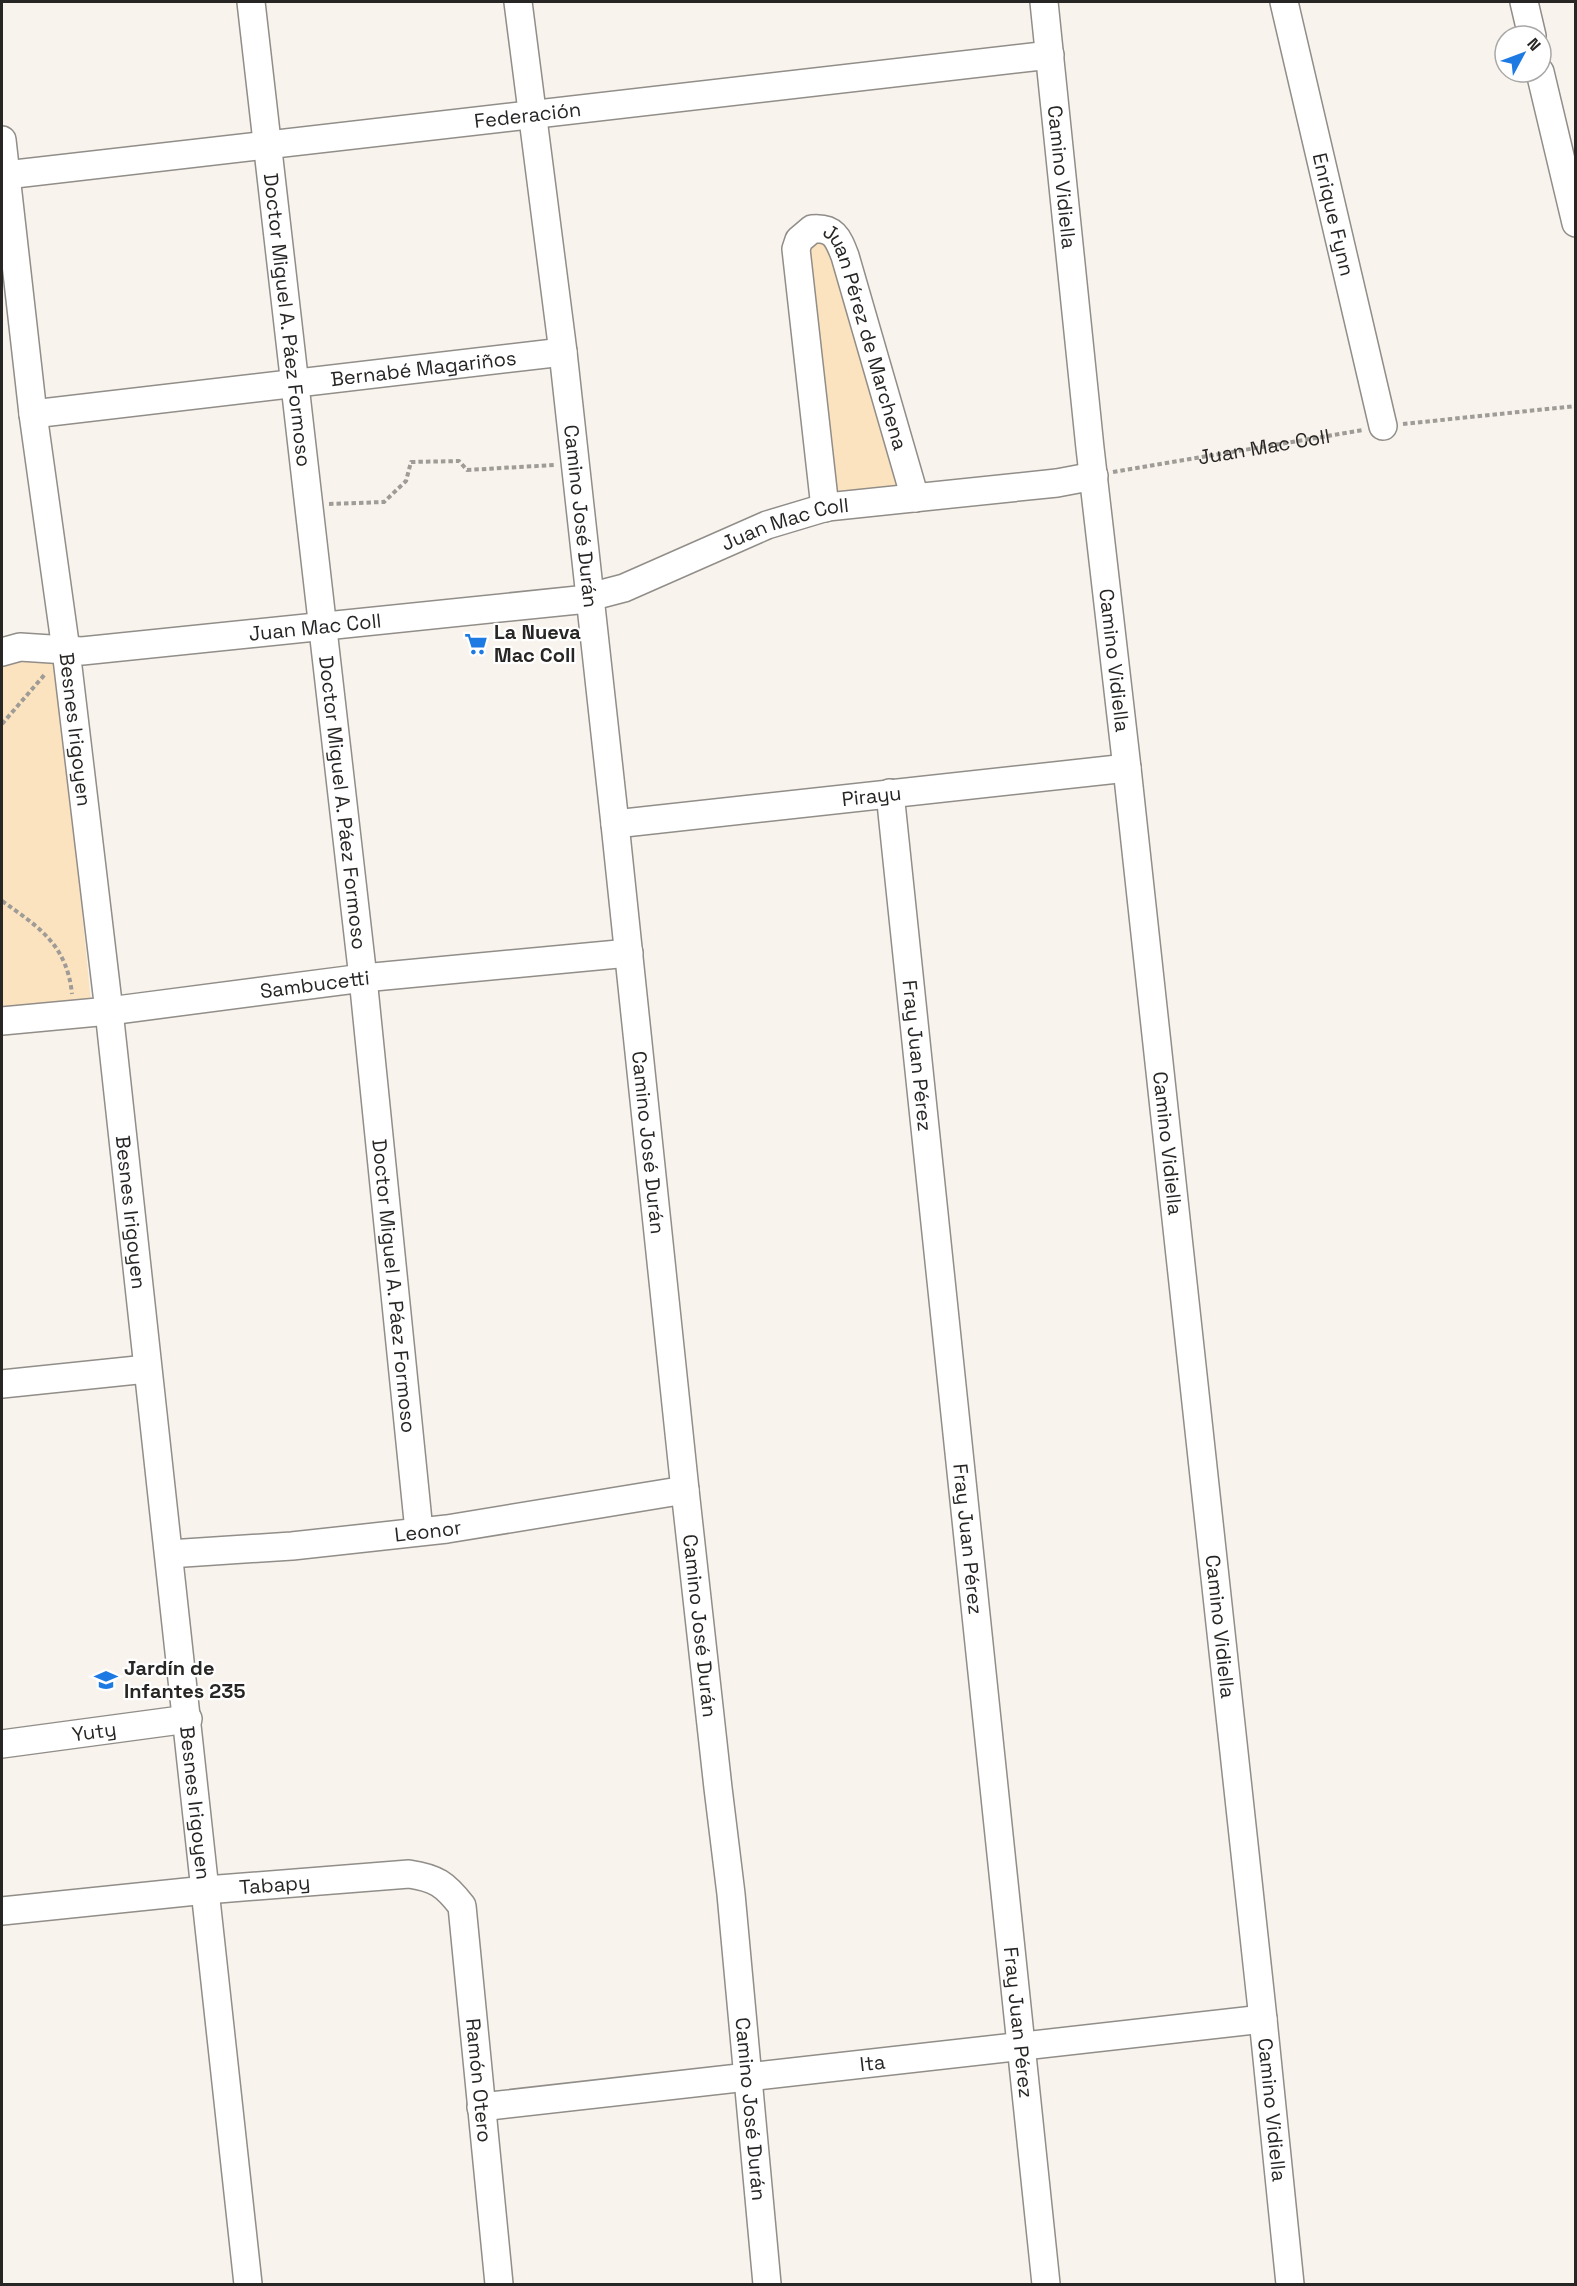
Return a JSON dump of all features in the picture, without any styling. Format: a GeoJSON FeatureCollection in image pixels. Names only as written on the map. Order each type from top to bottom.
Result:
{"type":"FeatureCollection","features":[{"type":"Feature","properties":{"kind":"street","name":"Doctor Miguel A. Páez Formoso"},"geometry":{"type":"LineString","coordinates":[[251,2],[363,978],[419,1531]]}},
{"type":"Feature","properties":{"kind":"street","name":"Camino José Durán"},"geometry":{"type":"LineString","coordinates":[[518,2],[576,463],[685,1490],[731,1894],[767,2284]]}},
{"type":"Feature","properties":{"kind":"street","name":"Camino Vidiella"},"geometry":{"type":"LineString","coordinates":[[1044,2],[1290,2284]]}},
{"type":"Feature","properties":{"kind":"street","name":"Enrique Fynn"},"geometry":{"type":"LineString","coordinates":[[1284,2],[1383,426]]}},
{"type":"Feature","properties":{"kind":"street"},"geometry":{"type":"LineString","coordinates":[[1524,2],[1529,24]]}},
{"type":"Feature","properties":{"kind":"street","name":"Federación"},"geometry":{"type":"LineString","coordinates":[[6,175],[1050,55]]}},
{"type":"Feature","properties":{"kind":"street"},"geometry":{"type":"LineString","coordinates":[[1543,84],[1575,224]]}},
{"type":"Feature","properties":{"kind":"street","name":"Besnes Irigoyen"},"geometry":{"type":"LineString","coordinates":[[2,140],[6,175],[10,294],[33,414],[66,650],[188,1719],[248,2284]]}},
{"type":"Feature","properties":{"kind":"street","name":"Juan Pérez de Marchena"},"geometry":{"type":"LineString","coordinates":[[825,508],[796,249],[799,240],[812,229],[830,230],[836,235],[845,256],[915,498]]}},
{"type":"Feature","properties":{"kind":"street","name":"Bernabé Magariños"},"geometry":{"type":"LineString","coordinates":[[33,414],[563,352]]}},
{"type":"Feature","properties":{"kind":"street","name":"Juan Mac Coll"},"geometry":{"type":"LineString","coordinates":[[11,650],[82,651],[589,598],[624,588],[766,525],[825,508],[1057,483],[1094,476]]}},
{"type":"Feature","properties":{"kind":"street"},"geometry":{"type":"LineString","coordinates":[[2,628],[11,650]]}},
{"type":"Feature","properties":{"kind":"street","name":"Pirayu"},"geometry":{"type":"LineString","coordinates":[[615,824],[1127,768]]}},
{"type":"Feature","properties":{"kind":"street","name":"Fray Juan Pérez"},"geometry":{"type":"LineString","coordinates":[[890,793],[1046,2284]]}},
{"type":"Feature","properties":{"kind":"street","name":"Sambucetti"},"geometry":{"type":"LineString","coordinates":[[2,1022],[109,1011],[363,978],[629,953]]}},
{"type":"Feature","properties":{"kind":"street"},"geometry":{"type":"LineString","coordinates":[[2,1384],[147,1369]]}},
{"type":"Feature","properties":{"kind":"street","name":"Leonor"},"geometry":{"type":"LineString","coordinates":[[169,1554],[292,1546],[447,1529],[685,1490]]}},
{"type":"Feature","properties":{"kind":"street","name":"Yuty"},"geometry":{"type":"LineString","coordinates":[[2,1744],[188,1719]]}},
{"type":"Feature","properties":{"kind":"street","name":"Tabapy"},"geometry":{"type":"LineString","coordinates":[[2,1911],[206,1890],[409,1874],[427,1876],[441,1884]]}},
{"type":"Feature","properties":{"kind":"street","name":"Ramón Otero"},"geometry":{"type":"LineString","coordinates":[[441,1884],[450,1890],[462,1906],[499,2284]]}},
{"type":"Feature","properties":{"kind":"street","name":"Ita"},"geometry":{"type":"LineString","coordinates":[[482,2107],[1263,2019]]}},
{"type":"Feature","properties":{"kind":"path","name":"Juan Mac Coll"},"geometry":{"type":"LineString","coordinates":[[1094,476],[1383,426],[1575,406]]}},
{"type":"Feature","properties":{"kind":"path"},"geometry":{"type":"LineString","coordinates":[[308,505],[384,502],[406,481],[411,462],[459,461],[467,470],[576,463]]}},
{"type":"Feature","properties":{"kind":"path"},"geometry":{"type":"LineString","coordinates":[[2,724],[66,650]]}},
{"type":"Feature","properties":{"kind":"path"},"geometry":{"type":"LineString","coordinates":[[2,901],[37,926],[54,943],[63,959],[70,984],[74,1014]]}},
{"type":"Feature","properties":{"kind":"shaded area"},"geometry":{"type":"Polygon","coordinates":[[[812,238],[827,238],[899,485],[896,488],[836,493],[801,262],[812,238]]]}},
{"type":"Feature","properties":{"kind":"shaded area"},"geometry":{"type":"Polygon","coordinates":[[[45,657],[55,663],[58,670],[91,1002],[2,1015],[2,662],[45,657]]]}},
{"type":"Feature","properties":{"kind":"place","name":"La Nueva Mac Coll"},"geometry":{"type":"Point","coordinates":[476,644]}},
{"type":"Feature","properties":{"kind":"place","name":"Jardín de Infantes 235"},"geometry":{"type":"Point","coordinates":[106,1680]}}]}
